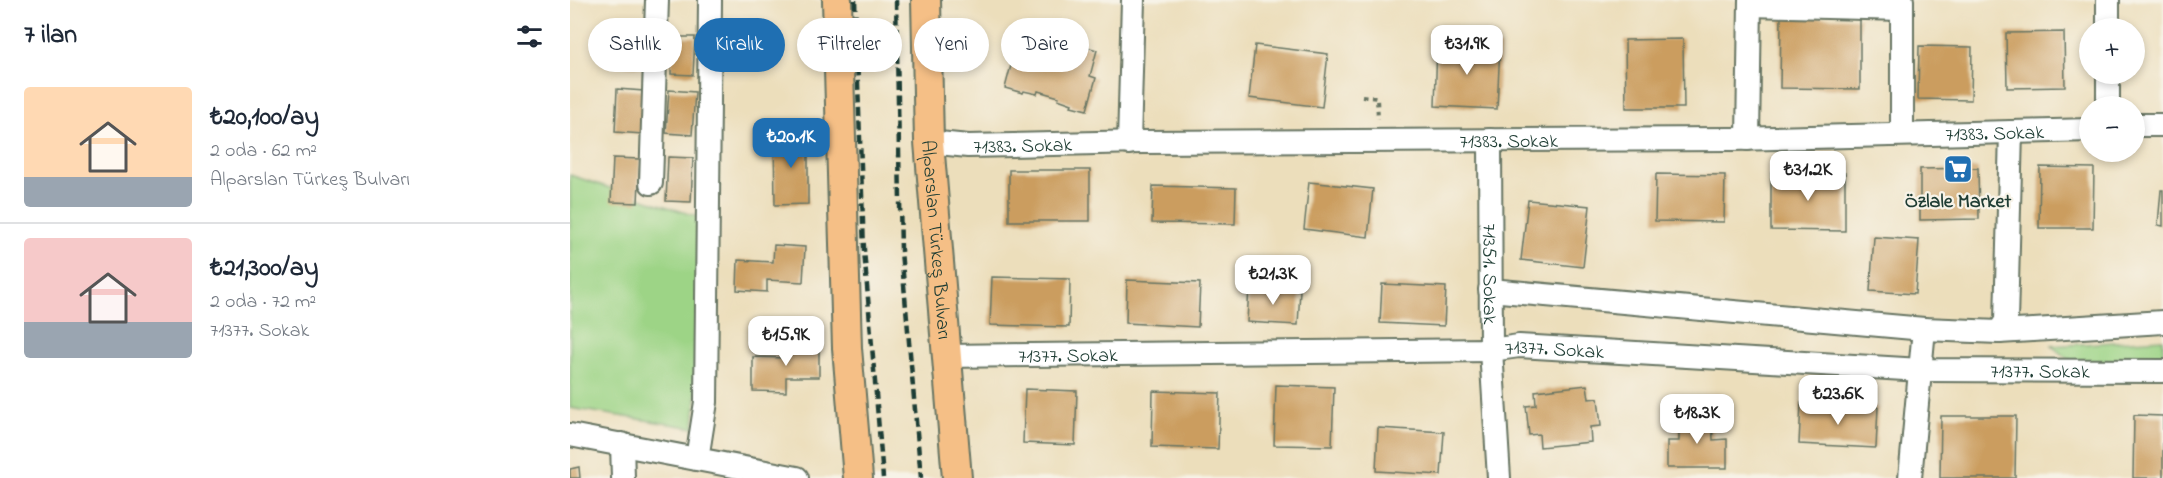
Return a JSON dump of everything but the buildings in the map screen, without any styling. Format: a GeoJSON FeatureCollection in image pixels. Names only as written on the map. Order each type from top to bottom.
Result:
{"type":"FeatureCollection","features":[{"type":"Feature","properties":{"kind":"main road"},"geometry":{"type":"LineString","coordinates":[[837,0],[847,348],[858,478]]}},
{"type":"Feature","properties":{"kind":"main road","name":"Alparslan Türkeş Bulvarı"},"geometry":{"type":"LineString","coordinates":[[926,0],[929,142],[945,356],[957,478]]}},
{"type":"Feature","properties":{"kind":"street"},"geometry":{"type":"LineString","coordinates":[[651,183],[657,0]]}},
{"type":"Feature","properties":{"kind":"street"},"geometry":{"type":"LineString","coordinates":[[697,459],[706,402],[710,0]]}},
{"type":"Feature","properties":{"kind":"street"},"geometry":{"type":"LineString","coordinates":[[1129,142],[1133,0]]}},
{"type":"Feature","properties":{"kind":"street"},"geometry":{"type":"LineString","coordinates":[[2108,0],[2108,18]]}},
{"type":"Feature","properties":{"kind":"street"},"geometry":{"type":"LineString","coordinates":[[1748,139],[1750,3],[1890,11],[1902,5],[1902,134]]}},
{"type":"Feature","properties":{"kind":"street"},"geometry":{"type":"LineString","coordinates":[[2145,125],[2163,125]]}},
{"type":"Feature","properties":{"kind":"street","name":"71383. Sokak"},"geometry":{"type":"LineString","coordinates":[[929,142],[968,146],[1129,142],[1748,139],[2079,130]]}},
{"type":"Feature","properties":{"kind":"street"},"geometry":{"type":"LineString","coordinates":[[1999,332],[2006,321],[2011,132]]}},
{"type":"Feature","properties":{"kind":"street","name":"71351. Sokak"},"geometry":{"type":"LineString","coordinates":[[1490,140],[1491,350],[1499,478]]}},
{"type":"Feature","properties":{"kind":"street","name":"71377. Sokak"},"geometry":{"type":"LineString","coordinates":[[1490,290],[1924,329],[1999,332],[2163,322]]}},
{"type":"Feature","properties":{"kind":"street"},"geometry":{"type":"LineString","coordinates":[[1911,478],[1924,329]]}},
{"type":"Feature","properties":{"kind":"street","name":"71377. Sokak"},"geometry":{"type":"LineString","coordinates":[[945,356],[1491,350],[1519,346],[1921,370],[2163,371]]}},
{"type":"Feature","properties":{"kind":"street"},"geometry":{"type":"LineString","coordinates":[[570,435],[797,478]]}},
{"type":"Feature","properties":{"kind":"street"},"geometry":{"type":"LineString","coordinates":[[622,444],[623,478]]}},
{"type":"Feature","properties":{"kind":"path"},"geometry":{"type":"LineString","coordinates":[[1362,96],[1377,98],[1378,128]]}},
{"type":"Feature","properties":{"kind":"green space"},"geometry":{"type":"Polygon","coordinates":[[[570,175],[708,220],[694,428],[570,408],[570,175]]]}},
{"type":"Feature","properties":{"kind":"green space"},"geometry":{"type":"Polygon","coordinates":[[[2163,339],[2163,364],[2077,367],[2052,346],[2163,339]]]}},
{"type":"Feature","properties":{"kind":"railway"},"geometry":{"type":"LineString","coordinates":[[855,0],[864,250],[883,478]]}},
{"type":"Feature","properties":{"kind":"railway"},"geometry":{"type":"LineString","coordinates":[[896,0],[901,251],[921,478]]}},
{"type":"Feature","properties":{"kind":"place","name":"Özlale Market"},"geometry":{"type":"Point","coordinates":[1958,169]}}]}
